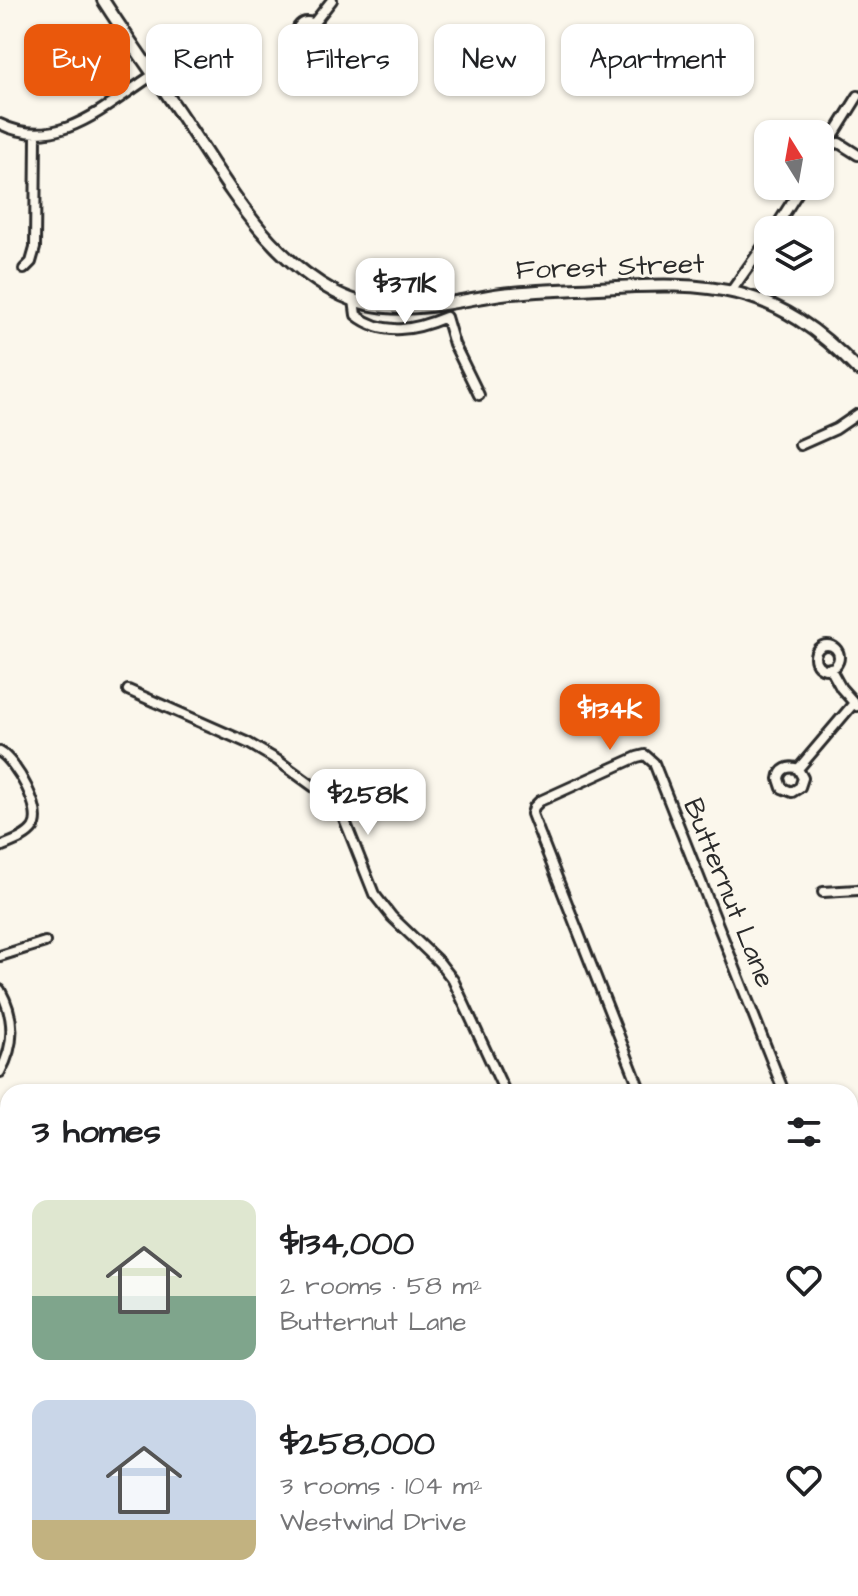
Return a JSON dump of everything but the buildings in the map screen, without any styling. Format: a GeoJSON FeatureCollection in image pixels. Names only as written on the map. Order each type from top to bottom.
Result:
{"type":"FeatureCollection","features":[{"type":"Feature","properties":{"kind":"street","name":"Forest Street"},"geometry":{"type":"LineString","coordinates":[[103,0],[146,64]]}},
{"type":"Feature","properties":{"kind":"street"},"geometry":{"type":"LineString","coordinates":[[313,24],[332,0]]}},
{"type":"Feature","properties":{"kind":"street"},"geometry":{"type":"LineString","coordinates":[[0,124],[36,135],[68,129],[146,79]]}},
{"type":"Feature","properties":{"kind":"street","name":"Forest Street"},"geometry":{"type":"LineString","coordinates":[[167,96],[258,230],[306,273],[333,291],[354,300],[393,309],[444,311],[502,294],[688,284],[732,290],[776,307],[807,324],[858,370]]}},
{"type":"Feature","properties":{"kind":"street"},"geometry":{"type":"LineString","coordinates":[[834,137],[858,96]]}},
{"type":"Feature","properties":{"kind":"street"},"geometry":{"type":"LineString","coordinates":[[24,269],[31,262],[35,248],[36,135]]}},
{"type":"Feature","properties":{"kind":"street"},"geometry":{"type":"LineString","coordinates":[[834,144],[839,143],[858,155]]}},
{"type":"Feature","properties":{"kind":"street"},"geometry":{"type":"LineString","coordinates":[[732,290],[754,259]]}},
{"type":"Feature","properties":{"kind":"street"},"geometry":{"type":"LineString","coordinates":[[354,300],[356,315],[381,328],[417,328],[444,311],[454,344],[479,395]]}},
{"type":"Feature","properties":{"kind":"street"},"geometry":{"type":"LineString","coordinates":[[800,445],[836,429],[858,414]]}},
{"type":"Feature","properties":{"kind":"street"},"geometry":{"type":"LineString","coordinates":[[798,769],[856,704],[841,688],[830,668]]}},
{"type":"Feature","properties":{"kind":"street"},"geometry":{"type":"LineString","coordinates":[[128,690],[248,743],[335,802],[374,894],[453,980],[501,1084]]}},
{"type":"Feature","properties":{"kind":"street"},"geometry":{"type":"LineString","coordinates":[[0,752],[12,761],[37,817],[35,827],[27,834],[0,847]]}},
{"type":"Feature","properties":{"kind":"street","name":"Butternut Lane"},"geometry":{"type":"LineString","coordinates":[[638,1084],[532,814],[540,801],[645,755],[654,763],[781,1084]]}},
{"type":"Feature","properties":{"kind":"street"},"geometry":{"type":"LineString","coordinates":[[823,892],[858,890]]}},
{"type":"Feature","properties":{"kind":"street"},"geometry":{"type":"LineString","coordinates":[[0,956],[45,942]]}},
{"type":"Feature","properties":{"kind":"street"},"geometry":{"type":"LineString","coordinates":[[0,990],[8,1008],[12,1036],[0,1072]]}}]}
